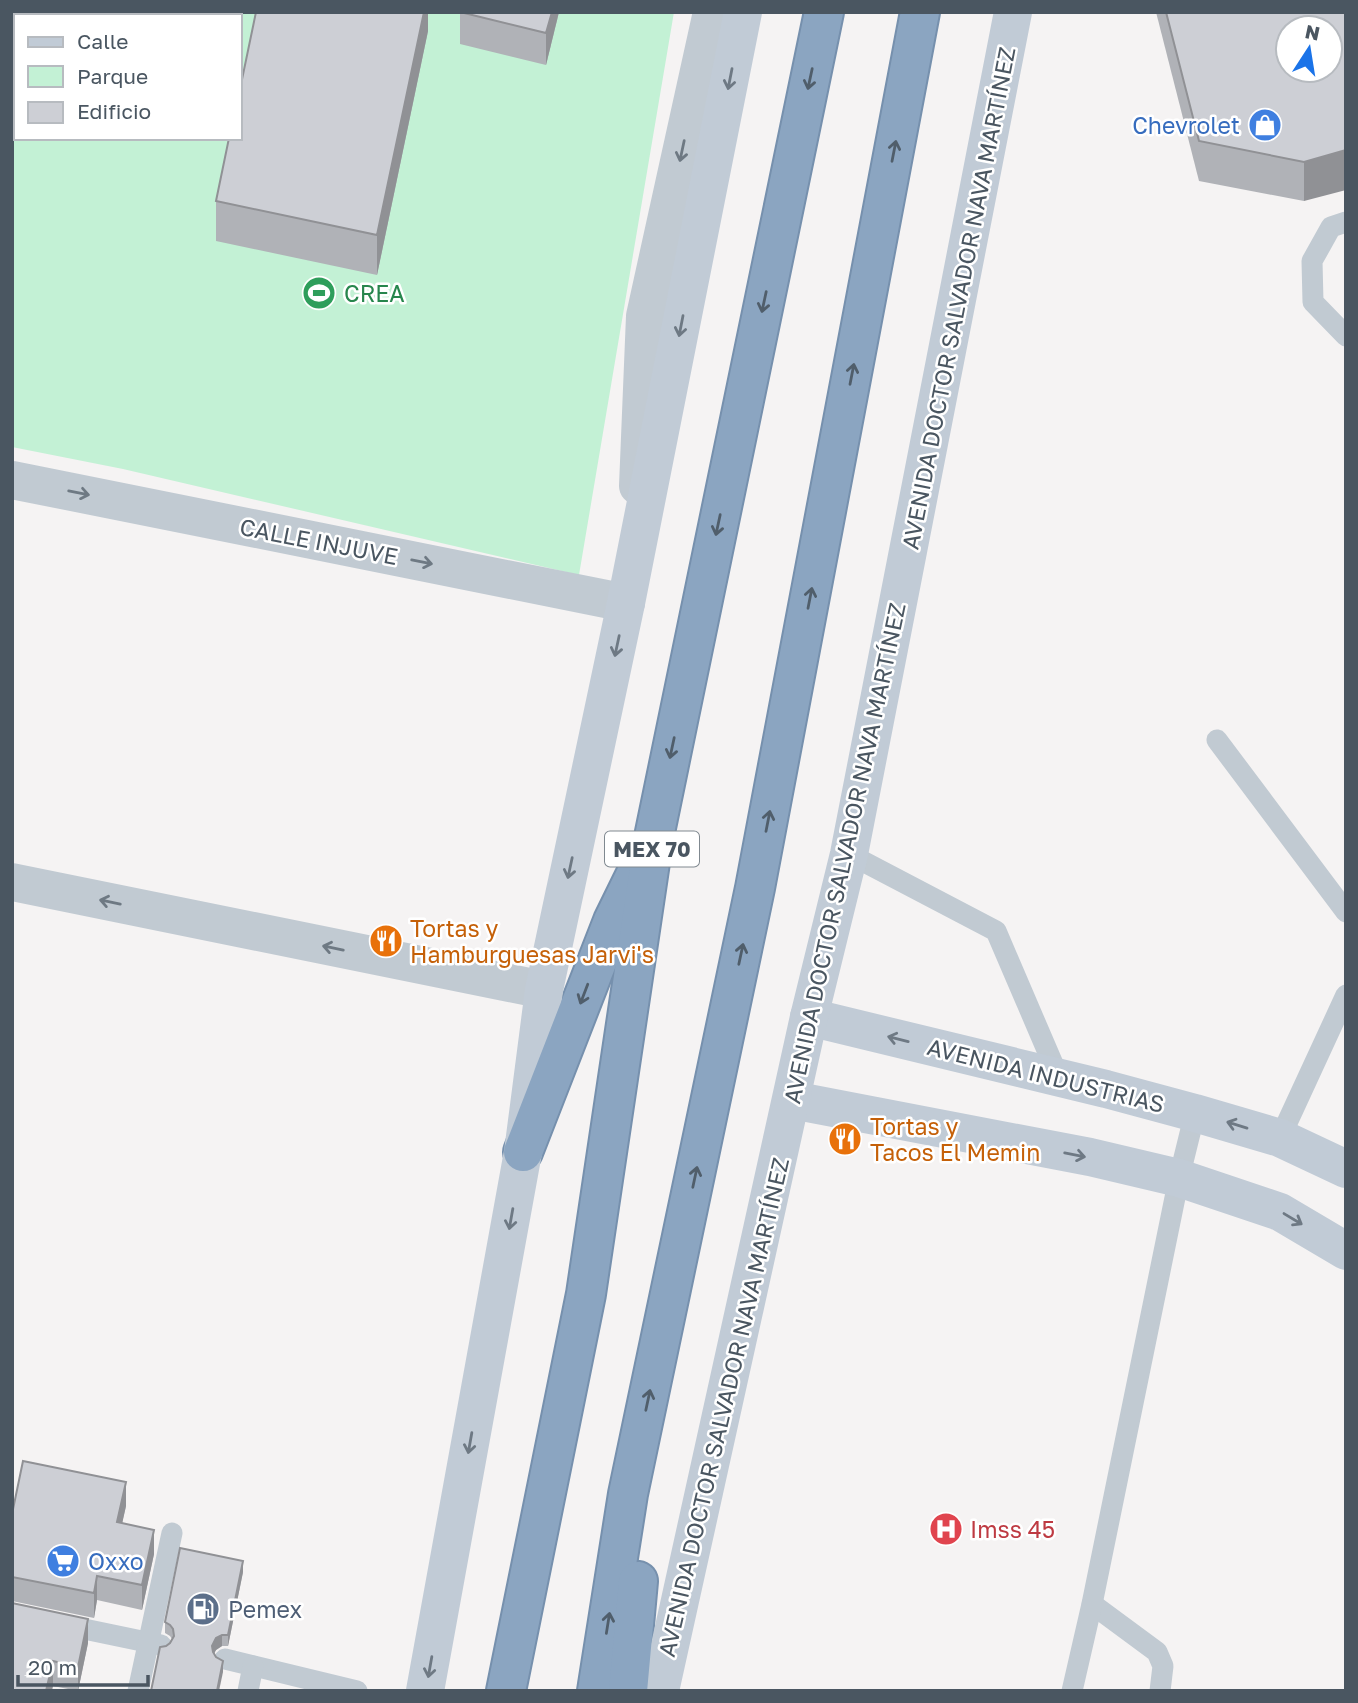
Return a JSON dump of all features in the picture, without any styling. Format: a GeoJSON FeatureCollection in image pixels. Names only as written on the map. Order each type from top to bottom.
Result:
{"type":"FeatureCollection","features":[{"type":"Feature","properties":{"kind":"highway","name":"MEX 70"},"geometry":{"type":"LineString","coordinates":[[506,1691],[586,1294],[653,842],[824,12]]}},
{"type":"Feature","properties":{"kind":"highway"},"geometry":{"type":"LineString","coordinates":[[597,1691],[628,1494],[755,888],[920,12]]}},
{"type":"Feature","properties":{"kind":"highway"},"geometry":{"type":"LineString","coordinates":[[523,1152],[613,921],[653,842]]}},
{"type":"Feature","properties":{"kind":"highway"},"geometry":{"type":"LineString","coordinates":[[628,1494],[639,1572],[628,1691]]}},
{"type":"Feature","properties":{"kind":"main road"},"geometry":{"type":"LineString","coordinates":[[425,1691],[523,1152],[544,990],[635,559],[743,12]]}},
{"type":"Feature","properties":{"kind":"main road","name":"AVENIDA DOCTOR SALVADOR NAVA MARTÍNEZ"},"geometry":{"type":"LineString","coordinates":[[660,1691],[809,1017],[849,854],[1013,12]]}},
{"type":"Feature","properties":{"kind":"main road","name":"AVENIDA INDUSTRIAS"},"geometry":{"type":"LineString","coordinates":[[809,1017],[1195,1113],[1280,1138],[1346,1168]]}},
{"type":"Feature","properties":{"kind":"main road"},"geometry":{"type":"LineString","coordinates":[[792,1100],[1090,1157],[1179,1178],[1280,1212],[1346,1251]]}},
{"type":"Feature","properties":{"kind":"street"},"geometry":{"type":"LineString","coordinates":[[635,559],[645,316],[712,12]]}},
{"type":"Feature","properties":{"kind":"street","name":"CALLE INJUVE"},"geometry":{"type":"LineString","coordinates":[[12,480],[626,603]]}},
{"type":"Feature","properties":{"kind":"street"},"geometry":{"type":"LineString","coordinates":[[12,882],[544,990]]}},
{"type":"Feature","properties":{"kind":"lane"},"geometry":{"type":"LineString","coordinates":[[1346,222],[1331,227],[1312,261],[1313,302],[1346,336]]}},
{"type":"Feature","properties":{"kind":"lane"},"geometry":{"type":"LineString","coordinates":[[1217,740],[1346,912]]}},
{"type":"Feature","properties":{"kind":"lane"},"geometry":{"type":"LineString","coordinates":[[849,854],[996,931],[1059,1078]]}},
{"type":"Feature","properties":{"kind":"lane"},"geometry":{"type":"LineString","coordinates":[[1280,1138],[1346,995]]}},
{"type":"Feature","properties":{"kind":"lane"},"geometry":{"type":"LineString","coordinates":[[1072,1691],[1179,1178],[1195,1113]]}},
{"type":"Feature","properties":{"kind":"lane"},"geometry":{"type":"LineString","coordinates":[[138,1691],[156,1644],[172,1533]]}},
{"type":"Feature","properties":{"kind":"lane"},"geometry":{"type":"LineString","coordinates":[[1091,1604],[1157,1653],[1163,1666],[1160,1691]]}},
{"type":"Feature","properties":{"kind":"lane"},"geometry":{"type":"LineString","coordinates":[[12,1614],[156,1644]]}},
{"type":"Feature","properties":{"kind":"lane"},"geometry":{"type":"LineString","coordinates":[[225,1659],[357,1691]]}},
{"type":"Feature","properties":{"kind":"lane"},"geometry":{"type":"LineString","coordinates":[[248,1691],[253,1665]]}},
{"type":"Feature","properties":{"kind":"green space","name":"CREA"},"geometry":{"type":"Polygon","coordinates":[[[12,12],[674,12],[579,575],[123,469],[12,447],[12,12]]]}},
{"type":"Feature","properties":{"kind":"building"},"geometry":{"type":"Polygon","coordinates":[[[256,12],[424,12],[377,235],[216,201],[229,140],[242,140],[242,79],[256,12]]]}},
{"type":"Feature","properties":{"kind":"building"},"geometry":{"type":"Polygon","coordinates":[[[460,12],[552,12],[546,33],[460,12]]]}},
{"type":"Feature","properties":{"kind":"building","name":"Chevrolet"},"geometry":{"type":"Polygon","coordinates":[[[1166,12],[1346,12],[1346,150],[1304,162],[1199,141],[1166,12]]]}},
{"type":"Feature","properties":{"kind":"building","name":"Oxxo"},"geometry":{"type":"Polygon","coordinates":[[[23,1461],[126,1482],[117,1522],[154,1530],[142,1585],[97,1576],[94,1593],[12,1577],[12,1514],[23,1461]]]}},
{"type":"Feature","properties":{"kind":"building","name":"Pemex"},"geometry":{"type":"Polygon","coordinates":[[[180,1548],[243,1561],[228,1635],[216,1638],[212,1646],[216,1657],[223,1661],[217,1691],[151,1691],[160,1647],[170,1643],[174,1636],[173,1629],[165,1622],[180,1548]]]}},
{"type":"Feature","properties":{"kind":"building"},"geometry":{"type":"Polygon","coordinates":[[[12,1603],[88,1619],[78,1667],[53,1661],[46,1691],[12,1691],[12,1603]]]}},
{"type":"Feature","properties":{"kind":"place","name":"Chevrolet"},"geometry":{"type":"Point","coordinates":[1265,125]}},
{"type":"Feature","properties":{"kind":"place","name":"CREA"},"geometry":{"type":"Point","coordinates":[319,293]}},
{"type":"Feature","properties":{"kind":"place","name":"Tortas y Hamburguesas Jarvi's"},"geometry":{"type":"Point","coordinates":[386,941]}},
{"type":"Feature","properties":{"kind":"place","name":"Tortas y Tacos El Memin"},"geometry":{"type":"Point","coordinates":[845,1139]}},
{"type":"Feature","properties":{"kind":"place","name":"Imss 45"},"geometry":{"type":"Point","coordinates":[946,1529]}},
{"type":"Feature","properties":{"kind":"place","name":"Oxxo"},"geometry":{"type":"Point","coordinates":[63,1561]}},
{"type":"Feature","properties":{"kind":"place","name":"Pemex"},"geometry":{"type":"Point","coordinates":[203,1609]}}]}
